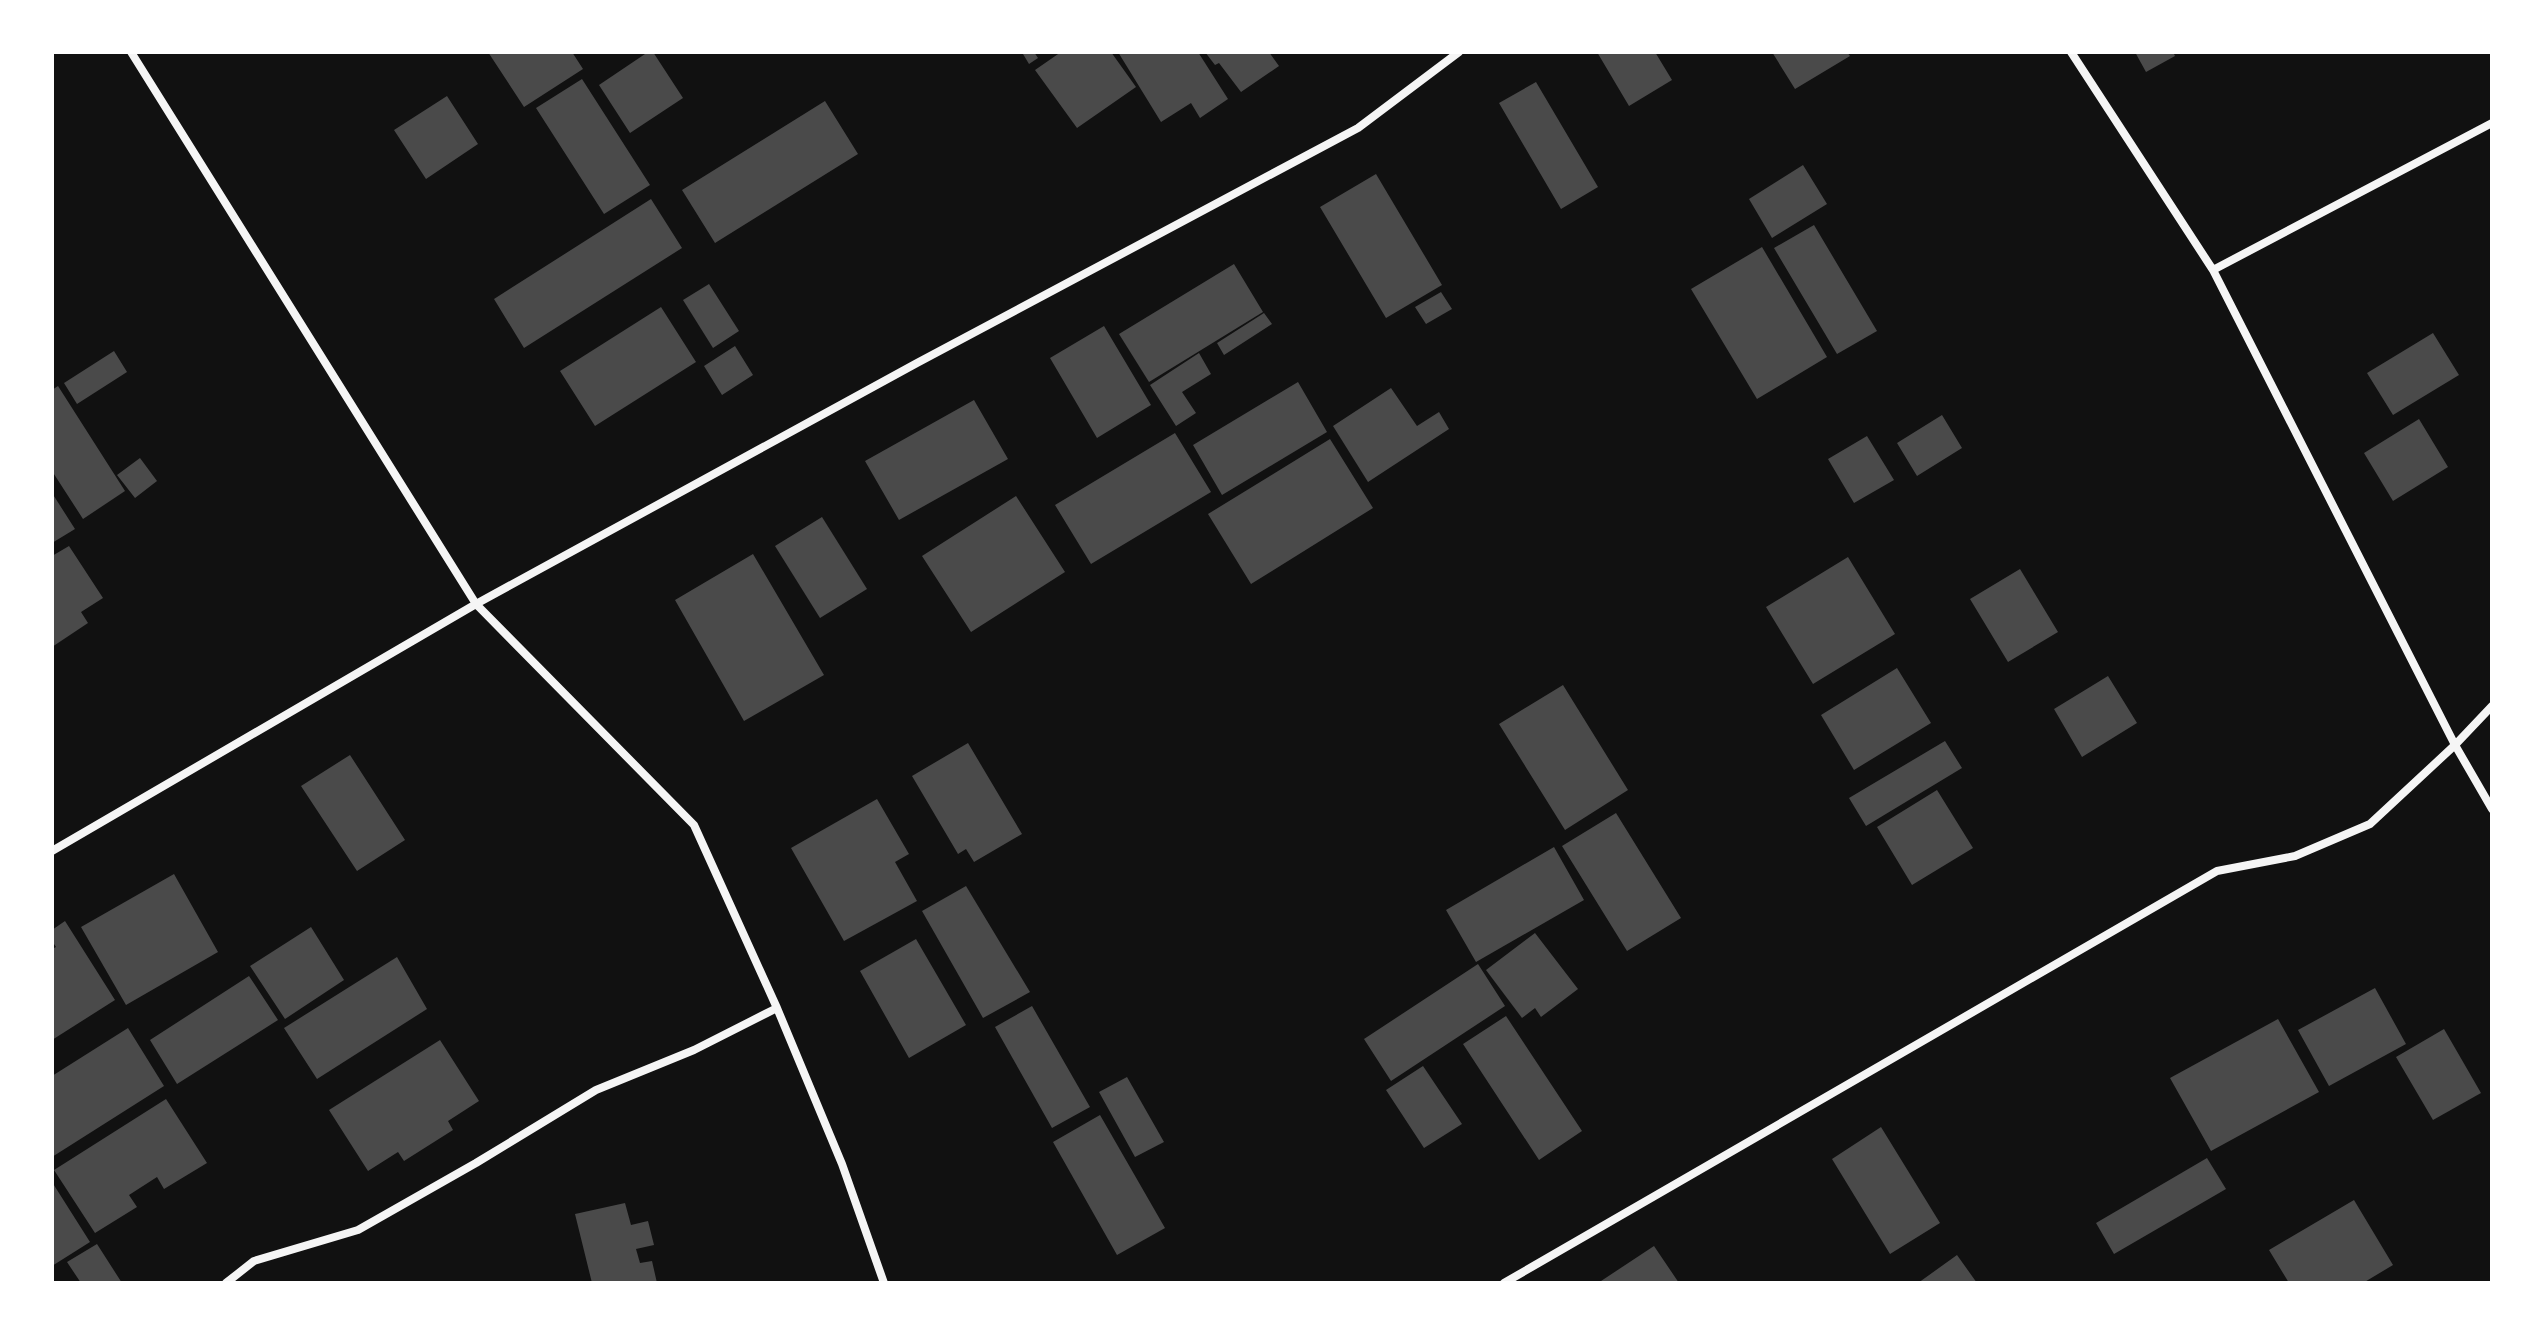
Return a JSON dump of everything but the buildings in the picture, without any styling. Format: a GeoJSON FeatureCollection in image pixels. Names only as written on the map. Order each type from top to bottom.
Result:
{"type":"FeatureCollection","features":[{"type":"Feature","properties":{"kind":"street"},"geometry":{"type":"LineString","coordinates":[[131,52],[476,604],[694,825],[777,1008],[842,1164],[884,1283]]}},
{"type":"Feature","properties":{"kind":"street"},"geometry":{"type":"LineString","coordinates":[[52,851],[476,604],[917,363],[1358,128],[1459,52]]}},
{"type":"Feature","properties":{"kind":"street"},"geometry":{"type":"LineString","coordinates":[[2071,52],[2213,270],[2455,745],[2492,809]]}},
{"type":"Feature","properties":{"kind":"street"},"geometry":{"type":"LineString","coordinates":[[2213,270],[2492,123]]}},
{"type":"Feature","properties":{"kind":"street"},"geometry":{"type":"LineString","coordinates":[[1504,1283],[2217,871],[2295,856],[2370,824],[2492,706]]}},
{"type":"Feature","properties":{"kind":"street"},"geometry":{"type":"LineString","coordinates":[[226,1283],[254,1261],[358,1230],[596,1090],[694,1050],[777,1008]]}}]}
